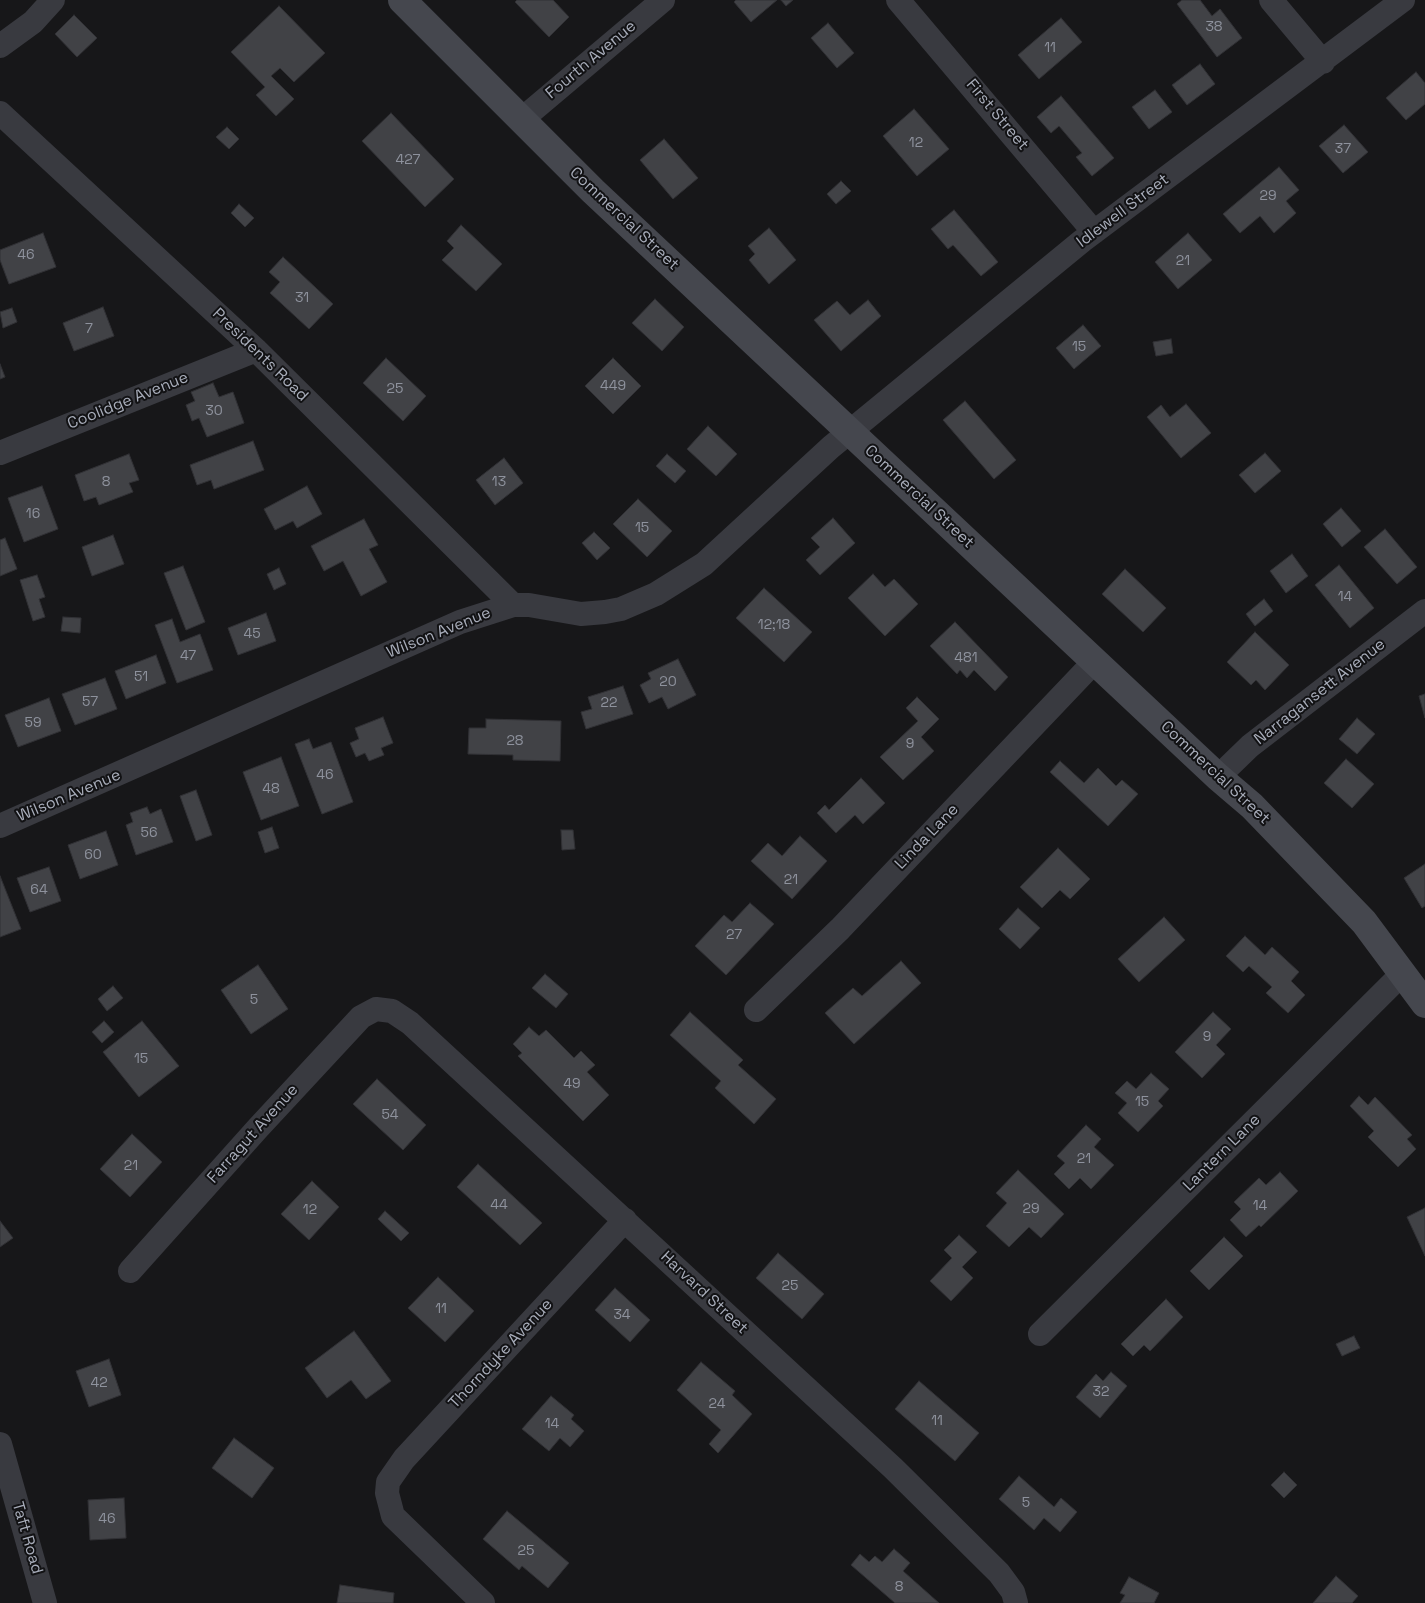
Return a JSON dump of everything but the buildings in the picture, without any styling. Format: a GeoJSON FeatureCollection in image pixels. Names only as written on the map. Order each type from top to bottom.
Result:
{"type":"FeatureCollection","features":[{"type":"Feature","properties":{"kind":"main road","name":"Commercial Street"},"geometry":{"type":"LineString","coordinates":[[402,0],[521,120],[1094,661],[1218,777],[1252,806],[1313,867],[1364,922],[1425,1004]]}},
{"type":"Feature","properties":{"kind":"street"},"geometry":{"type":"LineString","coordinates":[[0,46],[33,22],[54,0]]}},
{"type":"Feature","properties":{"kind":"street","name":"Fourth Avenue"},"geometry":{"type":"LineString","coordinates":[[521,120],[663,0]]}},
{"type":"Feature","properties":{"kind":"street","name":"First Street"},"geometry":{"type":"LineString","coordinates":[[898,0],[1094,232]]}},
{"type":"Feature","properties":{"kind":"street"},"geometry":{"type":"LineString","coordinates":[[1271,0],[1322,62]]}},
{"type":"Feature","properties":{"kind":"street","name":"Idlewell Street"},"geometry":{"type":"LineString","coordinates":[[850,431],[1094,232],[1403,0]]}},
{"type":"Feature","properties":{"kind":"street","name":"Presidents Road"},"geometry":{"type":"LineString","coordinates":[[0,113],[256,350],[514,605]]}},
{"type":"Feature","properties":{"kind":"street","name":"Coolidge Avenue"},"geometry":{"type":"LineString","coordinates":[[0,453],[256,350]]}},
{"type":"Feature","properties":{"kind":"street","name":"Wilson Avenue"},"geometry":{"type":"LineString","coordinates":[[0,826],[460,622],[514,605],[530,605],[580,614],[606,612],[656,594],[704,564],[850,431]]}},
{"type":"Feature","properties":{"kind":"street","name":"Narragansett Avenue"},"geometry":{"type":"LineString","coordinates":[[1218,777],[1255,741],[1425,611]]}},
{"type":"Feature","properties":{"kind":"street","name":"Linda Lane"},"geometry":{"type":"LineString","coordinates":[[756,1010],[840,929],[1094,661]]}},
{"type":"Feature","properties":{"kind":"street","name":"Lantern Lane"},"geometry":{"type":"LineString","coordinates":[[1040,1334],[1403,973]]}},
{"type":"Feature","properties":{"kind":"street","name":"Harvard Street"},"geometry":{"type":"LineString","coordinates":[[383,1009],[392,1011],[410,1023],[625,1220],[952,1525],[999,1573],[1014,1597]]}},
{"type":"Feature","properties":{"kind":"street","name":"Farragut Avenue"},"geometry":{"type":"LineString","coordinates":[[130,1271],[361,1017],[370,1011],[383,1009]]}},
{"type":"Feature","properties":{"kind":"street","name":"Thorndyke Avenue"},"geometry":{"type":"LineString","coordinates":[[483,1603],[393,1516],[387,1493],[388,1482],[394,1471],[625,1220]]}},
{"type":"Feature","properties":{"kind":"street","name":"Taft Road"},"geometry":{"type":"LineString","coordinates":[[0,1444],[45,1603]]}}]}
